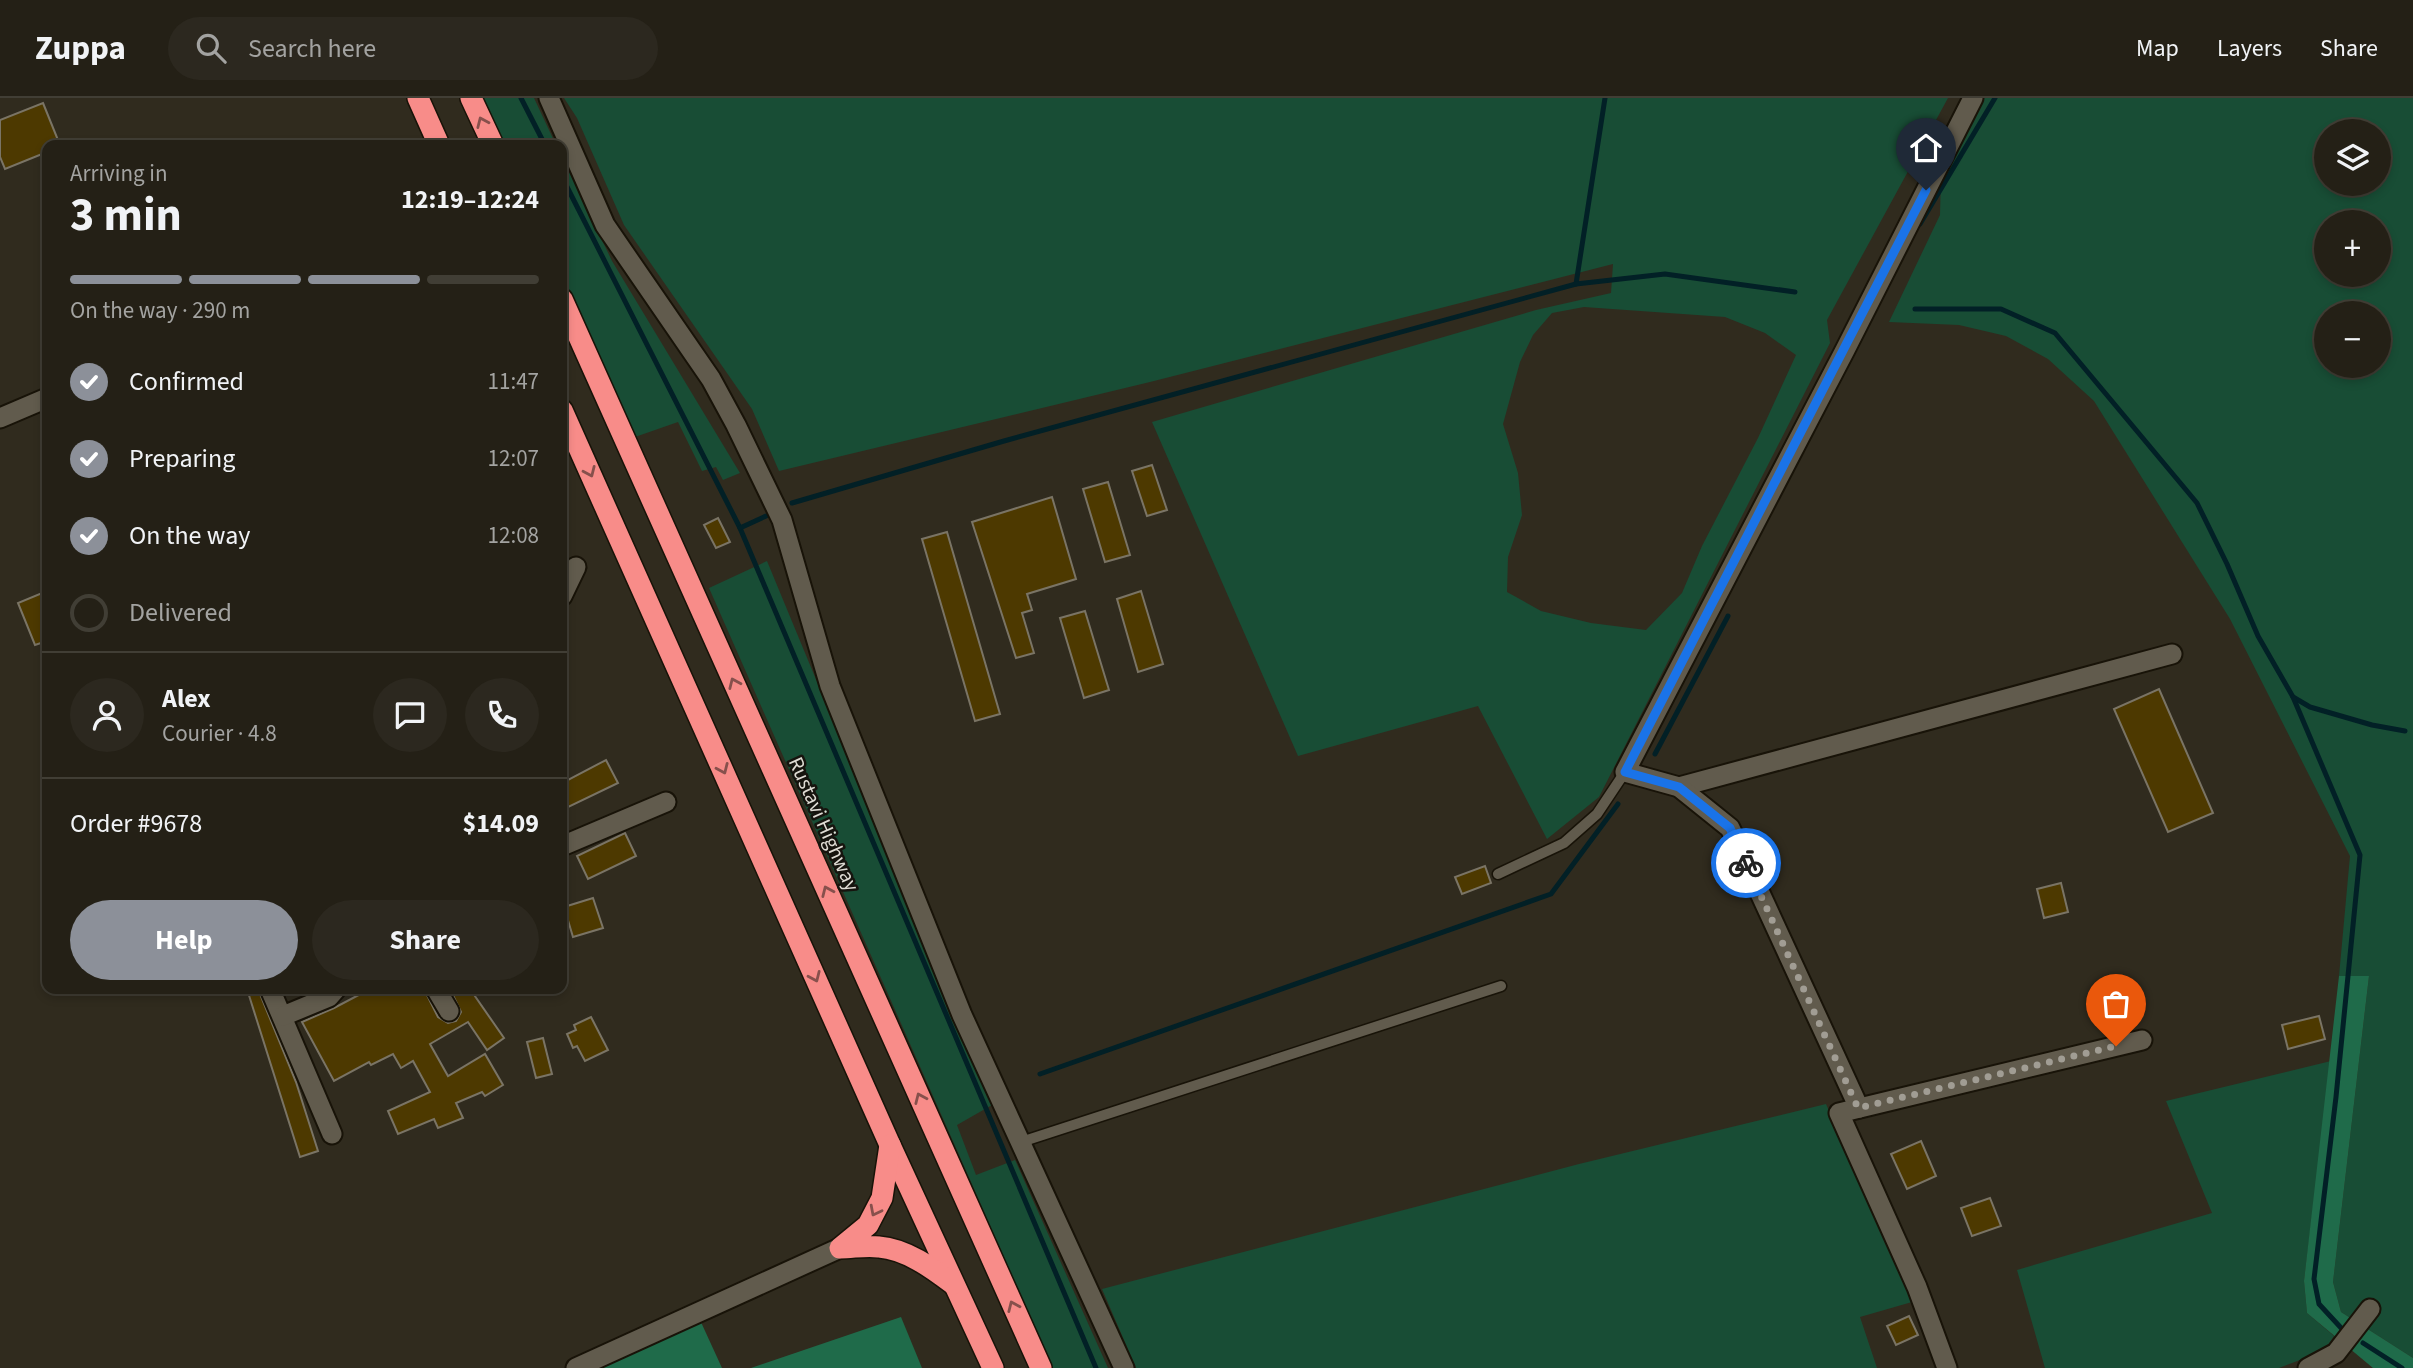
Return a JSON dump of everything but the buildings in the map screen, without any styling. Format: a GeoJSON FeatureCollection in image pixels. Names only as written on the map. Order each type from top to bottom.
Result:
{"type":"FeatureCollection","features":[{"type":"Feature","properties":{"kind":"highway"},"geometry":{"type":"LineString","coordinates":[[418,98],[437,140]]}},
{"type":"Feature","properties":{"kind":"highway"},"geometry":{"type":"LineString","coordinates":[[471,98],[491,140]]}},
{"type":"Feature","properties":{"kind":"highway","name":"Rustavi Highway"},"geometry":{"type":"LineString","coordinates":[[567,310],[1041,1368]]}},
{"type":"Feature","properties":{"kind":"highway"},"geometry":{"type":"LineString","coordinates":[[567,421],[890,1145],[993,1368]]}},
{"type":"Feature","properties":{"kind":"highway"},"geometry":{"type":"LineString","coordinates":[[840,1248],[868,1225],[882,1198],[890,1145]]}},
{"type":"Feature","properties":{"kind":"highway"},"geometry":{"type":"LineString","coordinates":[[840,1248],[880,1247],[905,1254],[931,1267],[955,1285]]}},
{"type":"Feature","properties":{"kind":"street"},"geometry":{"type":"LineString","coordinates":[[549,98],[605,225],[711,379],[782,520],[830,686],[962,1015],[1124,1368]]}},
{"type":"Feature","properties":{"kind":"street"},"geometry":{"type":"LineString","coordinates":[[1858,1108],[1730,828],[1679,787],[1625,772],[1973,98]]}},
{"type":"Feature","properties":{"kind":"street"},"geometry":{"type":"LineString","coordinates":[[0,418],[42,400]]}},
{"type":"Feature","properties":{"kind":"street"},"geometry":{"type":"LineString","coordinates":[[567,586],[576,567]]}},
{"type":"Feature","properties":{"kind":"street"},"geometry":{"type":"LineString","coordinates":[[1679,787],[2172,654]]}},
{"type":"Feature","properties":{"kind":"street"},"geometry":{"type":"LineString","coordinates":[[567,844],[666,802]]}},
{"type":"Feature","properties":{"kind":"street"},"geometry":{"type":"LineString","coordinates":[[273,994],[332,1134]]}},
{"type":"Feature","properties":{"kind":"street"},"geometry":{"type":"LineString","coordinates":[[283,1016],[332,994]]}},
{"type":"Feature","properties":{"kind":"street"},"geometry":{"type":"LineString","coordinates":[[439,994],[449,1011]]}},
{"type":"Feature","properties":{"kind":"street"},"geometry":{"type":"LineString","coordinates":[[1947,1368],[1917,1287],[1839,1113],[2141,1040]]}},
{"type":"Feature","properties":{"kind":"street"},"geometry":{"type":"LineString","coordinates":[[576,1368],[840,1248]]}},
{"type":"Feature","properties":{"kind":"street"},"geometry":{"type":"LineString","coordinates":[[2308,1368],[2336,1353],[2370,1309]]}},
{"type":"Feature","properties":{"kind":"lane"},"geometry":{"type":"LineString","coordinates":[[1498,874],[1564,843],[1597,814],[1625,772]]}},
{"type":"Feature","properties":{"kind":"lane"},"geometry":{"type":"LineString","coordinates":[[1020,1142],[1500,986]]}},
{"type":"Feature","properties":{"kind":"green space"},"geometry":{"type":"Polygon","coordinates":[[[482,98],[534,98],[554,140],[502,140],[482,98]]]}},
{"type":"Feature","properties":{"kind":"green space"},"geometry":{"type":"Polygon","coordinates":[[[564,98],[1948,98],[1827,320],[1830,343],[1599,797],[1547,839],[1478,706],[1298,756],[1152,422],[1536,310],[1611,293],[1613,264],[1150,382],[779,471],[752,409],[624,225],[577,118],[564,98]],[[1584,307],[1552,313],[1533,335],[1520,362],[1503,424],[1518,473],[1522,515],[1508,557],[1507,592],[1541,611],[1591,623],[1646,630],[1682,593],[1702,546],[1758,438],[1796,355],[1765,333],[1725,317],[1584,307]]]}},
{"type":"Feature","properties":{"kind":"green space"},"geometry":{"type":"Polygon","coordinates":[[[1982,98],[2413,98],[2413,1358],[2341,1312],[2333,1282],[2369,976],[2339,976],[2350,856],[2230,619],[2094,401],[2048,359],[2006,336],[1959,325],[1889,322],[1940,215],[1941,176],[1982,98]]]}},
{"type":"Feature","properties":{"kind":"green space"},"geometry":{"type":"Polygon","coordinates":[[[567,167],[612,261],[740,473],[723,480],[716,467],[702,471],[678,422],[635,437],[567,286],[567,167]]]}},
{"type":"Feature","properties":{"kind":"green space"},"geometry":{"type":"Polygon","coordinates":[[[767,561],[992,1105],[957,1125],[976,1175],[1015,1160],[1108,1368],[1053,1368],[709,588],[767,561]]]}},
{"type":"Feature","properties":{"kind":"green space"},"geometry":{"type":"Polygon","coordinates":[[[2339,976],[2369,976],[2333,1282],[2341,1312],[2413,1358],[2413,1368],[2373,1368],[2307,1313],[2304,1281],[2339,976]]]}},
{"type":"Feature","properties":{"kind":"green space"},"geometry":{"type":"Polygon","coordinates":[[[2331,1061],[2304,1281],[2307,1313],[2334,1336],[2324,1351],[2279,1368],[2045,1368],[2017,1270],[2212,1213],[2166,1101],[2331,1061]]]}},
{"type":"Feature","properties":{"kind":"green space"},"geometry":{"type":"Polygon","coordinates":[[[1826,1104],[1912,1302],[1860,1317],[1877,1368],[1136,1368],[1102,1289],[1579,1164],[1826,1104]]]}},
{"type":"Feature","properties":{"kind":"green space"},"geometry":{"type":"Polygon","coordinates":[[[901,1317],[922,1368],[751,1368],[901,1317]]]}},
{"type":"Feature","properties":{"kind":"green space"},"geometry":{"type":"Polygon","coordinates":[[[700,1320],[722,1368],[594,1368],[700,1320]]]}},
{"type":"Feature","properties":{"kind":"waterway"},"geometry":{"type":"LineString","coordinates":[[521,98],[542,140]]}},
{"type":"Feature","properties":{"kind":"waterway"},"geometry":{"type":"LineString","coordinates":[[1576,284],[1605,98]]}},
{"type":"Feature","properties":{"kind":"waterway"},"geometry":{"type":"LineString","coordinates":[[1920,224],[1995,98]]}},
{"type":"Feature","properties":{"kind":"waterway"},"geometry":{"type":"LineString","coordinates":[[567,187],[740,528],[1096,1368]]}},
{"type":"Feature","properties":{"kind":"waterway"},"geometry":{"type":"LineString","coordinates":[[792,503],[1004,441],[1576,284],[1665,274],[1795,292]]}},
{"type":"Feature","properties":{"kind":"waterway"},"geometry":{"type":"LineString","coordinates":[[1915,309],[2001,309],[2055,333],[2197,503],[2258,636],[2293,697],[2310,707],[2372,725],[2405,731]]}},
{"type":"Feature","properties":{"kind":"waterway"},"geometry":{"type":"LineString","coordinates":[[740,528],[766,516]]}},
{"type":"Feature","properties":{"kind":"waterway"},"geometry":{"type":"LineString","coordinates":[[1655,754],[1728,616]]}},
{"type":"Feature","properties":{"kind":"waterway"},"geometry":{"type":"LineString","coordinates":[[2293,697],[2360,855],[2336,1097],[2314,1279],[2319,1304],[2343,1330]]}},
{"type":"Feature","properties":{"kind":"waterway"},"geometry":{"type":"LineString","coordinates":[[1040,1074],[1551,894],[1618,804]]}},
{"type":"Feature","properties":{"kind":"waterway"},"geometry":{"type":"LineString","coordinates":[[2363,1343],[2402,1368]]}},
{"type":"Feature","properties":{"kind":"way so far"},"geometry":{"type":"LineString","coordinates":[[1746,863],[1858,1108],[2116,1046]]}},
{"type":"Feature","properties":{"kind":"route"},"geometry":{"type":"LineString","coordinates":[[1746,863],[1730,828],[1679,787],[1625,772],[1926,190]]}}]}
